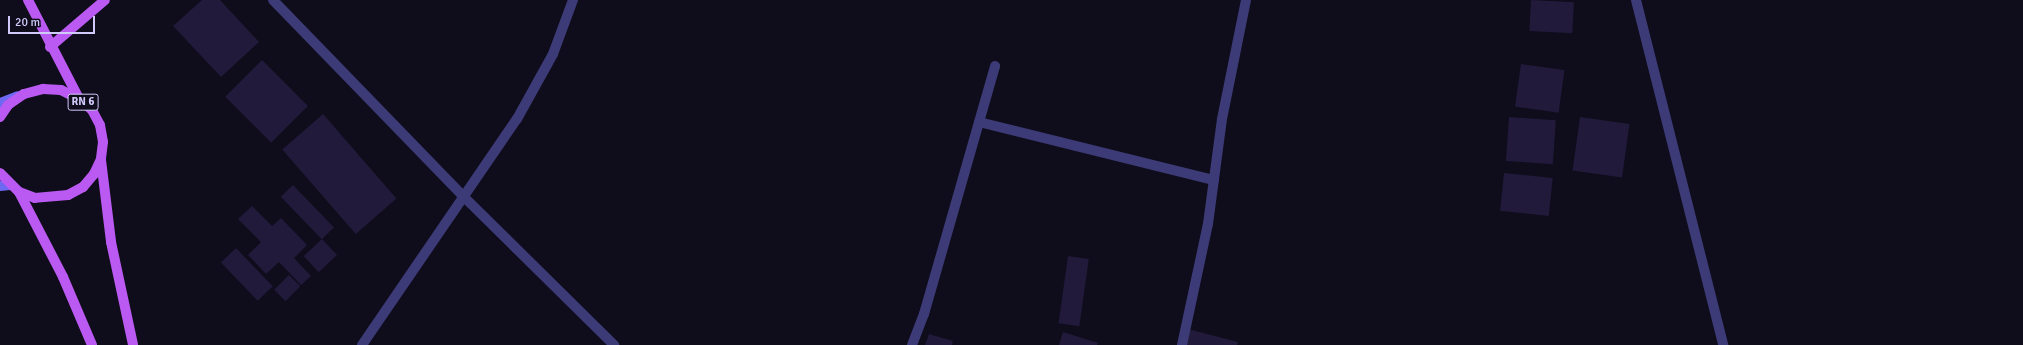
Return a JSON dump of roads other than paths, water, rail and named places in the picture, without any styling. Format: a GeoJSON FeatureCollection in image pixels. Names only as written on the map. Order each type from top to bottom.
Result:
{"type":"FeatureCollection","features":[{"type":"Feature","properties":{"kind":"main road","name":"RN 6"},"geometry":{"type":"LineString","coordinates":[[28,0],[50,47],[79,99]]}},
{"type":"Feature","properties":{"kind":"main road"},"geometry":{"type":"LineString","coordinates":[[50,47],[105,0]]}},
{"type":"Feature","properties":{"kind":"main road","name":"RN 6"},"geometry":{"type":"LineString","coordinates":[[0,117],[8,105],[24,94],[43,89],[61,90],[79,99],[92,110],[100,125],[101,159],[111,242],[133,345]]}},
{"type":"Feature","properties":{"kind":"main road"},"geometry":{"type":"LineString","coordinates":[[0,103],[24,94]]}},
{"type":"Feature","properties":{"kind":"main road"},"geometry":{"type":"LineString","coordinates":[[0,173],[5,186],[35,198],[68,195],[86,182],[101,159]]}},
{"type":"Feature","properties":{"kind":"main road"},"geometry":{"type":"LineString","coordinates":[[19,192],[63,277],[92,345]]}},
{"type":"Feature","properties":{"kind":"street"},"geometry":{"type":"LineString","coordinates":[[273,0],[462,195],[614,345]]}},
{"type":"Feature","properties":{"kind":"street"},"geometry":{"type":"LineString","coordinates":[[362,345],[462,195],[517,119],[553,54],[573,0]]}},
{"type":"Feature","properties":{"kind":"street"},"geometry":{"type":"LineString","coordinates":[[1182,345],[1214,180],[1246,0]]}},
{"type":"Feature","properties":{"kind":"street"},"geometry":{"type":"LineString","coordinates":[[1636,0],[1723,345]]}},
{"type":"Feature","properties":{"kind":"street"},"geometry":{"type":"LineString","coordinates":[[912,345],[924,314],[995,66]]}},
{"type":"Feature","properties":{"kind":"street"},"geometry":{"type":"LineString","coordinates":[[979,122],[1214,180]]}}]}
